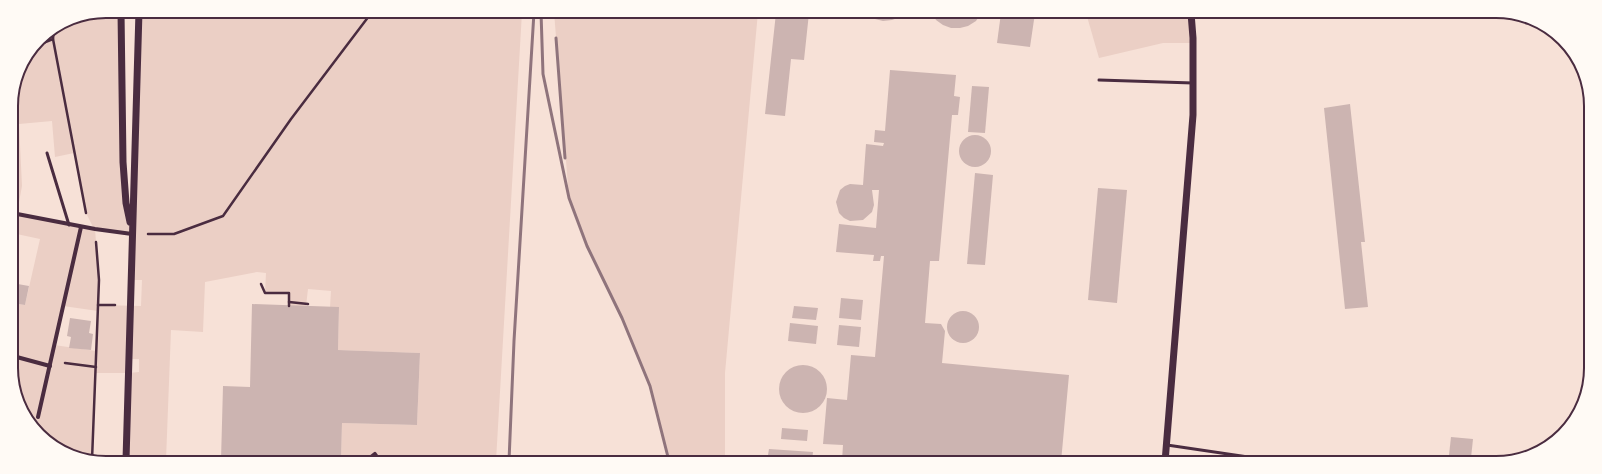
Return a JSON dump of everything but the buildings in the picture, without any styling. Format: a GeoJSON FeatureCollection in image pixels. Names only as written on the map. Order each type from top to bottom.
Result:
{"type":"FeatureCollection","features":[{"type":"Feature","properties":{"kind":"street"},"geometry":{"type":"LineString","coordinates":[[121,18],[123,162],[126,203],[132,234]]}},
{"type":"Feature","properties":{"kind":"street"},"geometry":{"type":"LineString","coordinates":[[126,456],[139,18]]}},
{"type":"Feature","properties":{"kind":"street"},"geometry":{"type":"LineString","coordinates":[[1165,456],[1193,115],[1193,38],[1191,18]]}},
{"type":"Feature","properties":{"kind":"street"},"geometry":{"type":"LineString","coordinates":[[18,214],[80,227],[132,234]]}},
{"type":"Feature","properties":{"kind":"street"},"geometry":{"type":"LineString","coordinates":[[38,417],[80,227]]}},
{"type":"Feature","properties":{"kind":"street"},"geometry":{"type":"LineString","coordinates":[[18,357],[50,364]]}},
{"type":"Feature","properties":{"kind":"lane"},"geometry":{"type":"LineString","coordinates":[[1098,80],[1193,83]]}},
{"type":"Feature","properties":{"kind":"lane"},"geometry":{"type":"LineString","coordinates":[[47,153],[69,224]]}},
{"type":"Feature","properties":{"kind":"lane"},"geometry":{"type":"LineString","coordinates":[[1166,445],[1241,456]]}},
{"type":"Feature","properties":{"kind":"path"},"geometry":{"type":"LineString","coordinates":[[132,234],[174,234],[223,216],[291,119],[367,18]]}},
{"type":"Feature","properties":{"kind":"path"},"geometry":{"type":"LineString","coordinates":[[53,35],[85,211],[95,229],[99,280],[92,455]]}},
{"type":"Feature","properties":{"kind":"path"},"geometry":{"type":"LineString","coordinates":[[46,42],[53,39]]}},
{"type":"Feature","properties":{"kind":"path"},"geometry":{"type":"LineString","coordinates":[[261,284],[265,293],[290,293],[289,304],[308,304]]}},
{"type":"Feature","properties":{"kind":"path"},"geometry":{"type":"LineString","coordinates":[[50,364],[96,367]]}},
{"type":"Feature","properties":{"kind":"shaded area"},"geometry":{"type":"Polygon","coordinates":[[[100,18],[121,18],[123,162],[132,231],[139,18],[522,18],[496,456],[341,456],[342,423],[417,425],[420,353],[338,350],[339,308],[330,307],[331,291],[308,289],[306,306],[289,306],[289,293],[265,293],[266,273],[257,272],[205,282],[203,332],[171,330],[166,456],[126,456],[128,373],[96,373],[92,455],[72,449],[52,438],[36,422],[25,402],[21,391],[18,374],[18,304],[25,305],[40,239],[18,234],[18,213],[94,229],[85,211],[74,153],[55,157],[52,121],[19,124],[22,186],[18,208],[18,100],[23,77],[30,62],[40,48],[52,36],[67,27],[77,23],[100,18]],[[95,229],[99,280],[98,305],[141,306],[142,280],[131,280],[132,234],[95,229]],[[63,306],[54,345],[96,351],[98,311],[63,306]],[[129,359],[129,373],[139,372],[139,359],[129,359]]]}},
{"type":"Feature","properties":{"kind":"shaded area"},"geometry":{"type":"Polygon","coordinates":[[[554,18],[757,18],[725,373],[725,456],[668,456],[650,386],[622,318],[587,246],[569,198],[554,18]]]}},
{"type":"Feature","properties":{"kind":"shaded area"},"geometry":{"type":"Polygon","coordinates":[[[1087,18],[1191,18],[1193,43],[1163,43],[1099,58],[1087,18]]]}},
{"type":"Feature","properties":{"kind":"railway"},"geometry":{"type":"LineString","coordinates":[[509,456],[514,341],[534,18]]}},
{"type":"Feature","properties":{"kind":"railway"},"geometry":{"type":"LineString","coordinates":[[541,18],[543,74],[569,198],[587,246],[622,318],[650,386],[668,456]]}},
{"type":"Feature","properties":{"kind":"railway"},"geometry":{"type":"LineString","coordinates":[[556,38],[565,158]]}}]}
